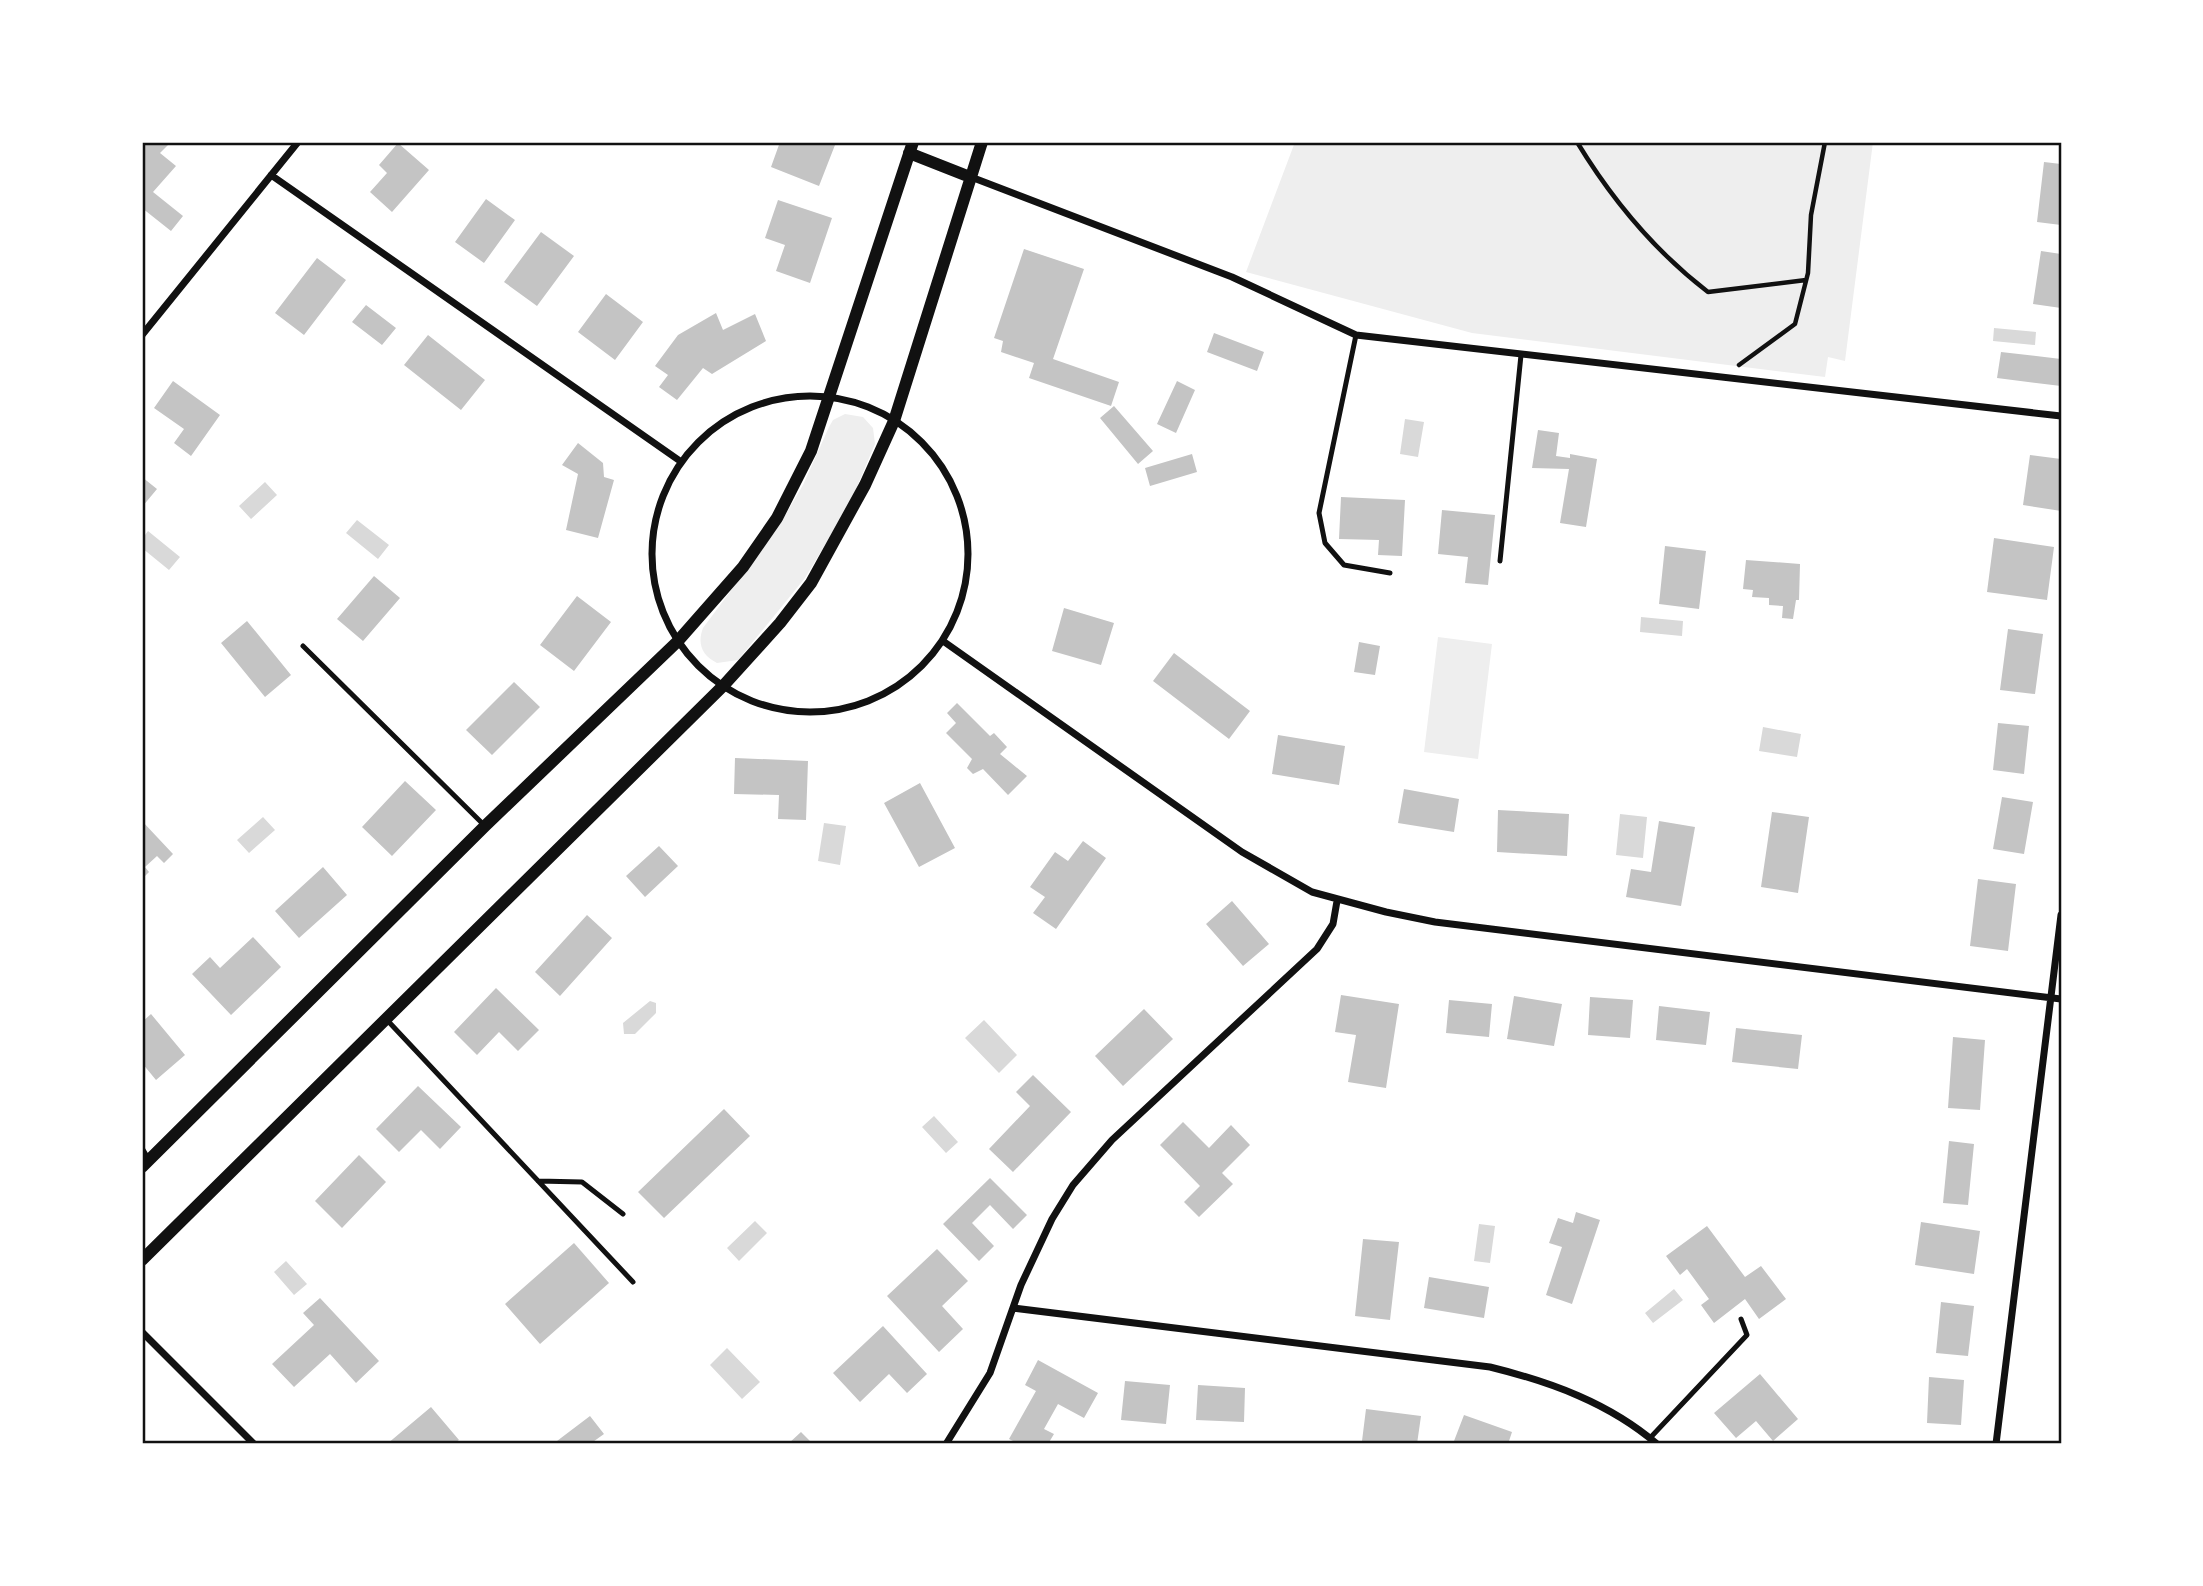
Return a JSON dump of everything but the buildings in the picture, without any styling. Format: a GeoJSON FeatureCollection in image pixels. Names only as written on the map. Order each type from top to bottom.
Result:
{"type":"FeatureCollection","features":[{"type":"Feature","properties":{"kind":"street"},"geometry":{"type":"LineString","coordinates":[[142,335],[298,142]]}},
{"type":"Feature","properties":{"kind":"street"},"geometry":{"type":"LineString","coordinates":[[142,1260],[724,685],[780,623],[811,583],[866,485],[894,421],[982,142]]}},
{"type":"Feature","properties":{"kind":"street"},"geometry":{"type":"LineString","coordinates":[[146,1163],[485,826],[677,642],[743,567],[777,518],[811,452],[911,148],[970,177],[1232,277],[1356,335],[2061,416]]}},
{"type":"Feature","properties":{"kind":"street"},"geometry":{"type":"LineString","coordinates":[[271,175],[680,461]]}},
{"type":"Feature","properties":{"kind":"street"},"geometry":{"type":"LineString","coordinates":[[801,395],[831,397],[860,404],[894,421],[936,454],[962,501],[970,540],[965,590],[943,641],[926,665],[881,696],[835,711],[796,712],[762,704],[724,685],[671,637],[653,584],[650,545],[656,512],[667,482],[680,461],[694,444],[731,415],[769,399],[801,395]]}},
{"type":"Feature","properties":{"kind":"street"},"geometry":{"type":"LineString","coordinates":[[943,641],[1242,852],[1289,882],[1337,901],[1435,922],[2061,999]]}},
{"type":"Feature","properties":{"kind":"street"},"geometry":{"type":"LineString","coordinates":[[946,1444],[990,1373],[1013,1308],[1052,1219],[1073,1185],[1112,1140],[1317,949],[1333,924],[1337,901]]}},
{"type":"Feature","properties":{"kind":"street"},"geometry":{"type":"LineString","coordinates":[[1996,1444],[2061,915]]}},
{"type":"Feature","properties":{"kind":"street"},"geometry":{"type":"LineString","coordinates":[[1013,1308],[1490,1367],[1559,1386],[1591,1401],[1657,1444]]}},
{"type":"Feature","properties":{"kind":"street"},"geometry":{"type":"LineString","coordinates":[[142,1332],[254,1444]]}},
{"type":"Feature","properties":{"kind":"lane"},"geometry":{"type":"LineString","coordinates":[[1356,335],[1319,513],[1325,543],[1344,565],[1390,573]]}},
{"type":"Feature","properties":{"kind":"lane"},"geometry":{"type":"LineString","coordinates":[[1500,561],[1521,355]]}},
{"type":"Feature","properties":{"kind":"lane"},"geometry":{"type":"LineString","coordinates":[[303,646],[485,826]]}},
{"type":"Feature","properties":{"kind":"lane"},"geometry":{"type":"LineString","coordinates":[[387,1020],[633,1282]]}},
{"type":"Feature","properties":{"kind":"lane"},"geometry":{"type":"LineString","coordinates":[[142,1148],[146,1163]]}},
{"type":"Feature","properties":{"kind":"lane"},"geometry":{"type":"LineString","coordinates":[[538,1181],[582,1182],[623,1214]]}},
{"type":"Feature","properties":{"kind":"lane"},"geometry":{"type":"LineString","coordinates":[[1650,1438],[1747,1335],[1741,1319]]}},
{"type":"Feature","properties":{"kind":"path"},"geometry":{"type":"LineString","coordinates":[[1577,142],[1596,174],[1674,266],[1708,292],[1806,280]]}},
{"type":"Feature","properties":{"kind":"path"},"geometry":{"type":"LineString","coordinates":[[1723,377],[1795,324],[1806,280],[1811,215],[1825,142]]}},
{"type":"Feature","properties":{"kind":"shaded area"},"geometry":{"type":"Polygon","coordinates":[[[1295,142],[1873,142],[1845,361],[1828,357],[1825,377],[1472,333],[1246,272],[1295,142]]]}},
{"type":"Feature","properties":{"kind":"shaded area"},"geometry":{"type":"Polygon","coordinates":[[[1994,328],[2036,332],[2035,345],[1993,341],[1994,328]]]}},
{"type":"Feature","properties":{"kind":"shaded area"},"geometry":{"type":"Polygon","coordinates":[[[845,414],[863,417],[873,428],[875,444],[850,503],[805,578],[738,660],[717,663],[702,648],[703,628],[779,526],[803,485],[833,420],[845,414]]]}},
{"type":"Feature","properties":{"kind":"shaded area"},"geometry":{"type":"Polygon","coordinates":[[[1405,419],[1424,422],[1418,457],[1400,454],[1405,419]]]}},
{"type":"Feature","properties":{"kind":"shaded area"},"geometry":{"type":"Polygon","coordinates":[[[265,482],[277,495],[251,519],[239,506],[265,482]]]}},
{"type":"Feature","properties":{"kind":"shaded area"},"geometry":{"type":"Polygon","coordinates":[[[357,520],[389,545],[378,559],[346,533],[357,520]]]}},
{"type":"Feature","properties":{"kind":"shaded area"},"geometry":{"type":"Polygon","coordinates":[[[148,531],[180,557],[169,570],[142,548],[142,539],[148,531]]]}},
{"type":"Feature","properties":{"kind":"shaded area"},"geometry":{"type":"Polygon","coordinates":[[[1641,617],[1683,621],[1682,636],[1640,632],[1641,617]]]}},
{"type":"Feature","properties":{"kind":"shaded area"},"geometry":{"type":"Polygon","coordinates":[[[1438,637],[1492,644],[1478,759],[1424,752],[1438,637]]]}},
{"type":"Feature","properties":{"kind":"shaded area"},"geometry":{"type":"Polygon","coordinates":[[[1763,727],[1801,734],[1797,757],[1759,751],[1763,727]]]}},
{"type":"Feature","properties":{"kind":"shaded area"},"geometry":{"type":"Polygon","coordinates":[[[1620,814],[1647,817],[1643,858],[1616,855],[1620,814]]]}},
{"type":"Feature","properties":{"kind":"shaded area"},"geometry":{"type":"Polygon","coordinates":[[[263,817],[275,830],[249,853],[237,840],[263,817]]]}},
{"type":"Feature","properties":{"kind":"shaded area"},"geometry":{"type":"Polygon","coordinates":[[[824,823],[846,826],[840,865],[818,861],[824,823]]]}},
{"type":"Feature","properties":{"kind":"shaded area"},"geometry":{"type":"Polygon","coordinates":[[[650,1001],[656,1003],[656,1013],[635,1034],[624,1034],[623,1023],[650,1001]]]}},
{"type":"Feature","properties":{"kind":"shaded area"},"geometry":{"type":"Polygon","coordinates":[[[984,1020],[1017,1055],[999,1073],[965,1038],[984,1020]]]}},
{"type":"Feature","properties":{"kind":"shaded area"},"geometry":{"type":"Polygon","coordinates":[[[934,1116],[958,1142],[946,1153],[922,1127],[934,1116]]]}},
{"type":"Feature","properties":{"kind":"shaded area"},"geometry":{"type":"Polygon","coordinates":[[[755,1221],[767,1233],[739,1261],[727,1248],[755,1221]]]}},
{"type":"Feature","properties":{"kind":"shaded area"},"geometry":{"type":"Polygon","coordinates":[[[1479,1224],[1495,1226],[1490,1263],[1474,1261],[1479,1224]]]}},
{"type":"Feature","properties":{"kind":"shaded area"},"geometry":{"type":"Polygon","coordinates":[[[286,1261],[307,1284],[294,1295],[274,1272],[286,1261]]]}},
{"type":"Feature","properties":{"kind":"shaded area"},"geometry":{"type":"Polygon","coordinates":[[[1674,1289],[1683,1300],[1653,1323],[1645,1313],[1674,1289]]]}},
{"type":"Feature","properties":{"kind":"shaded area"},"geometry":{"type":"Polygon","coordinates":[[[727,1348],[760,1382],[742,1399],[710,1365],[727,1348]]]}}]}
